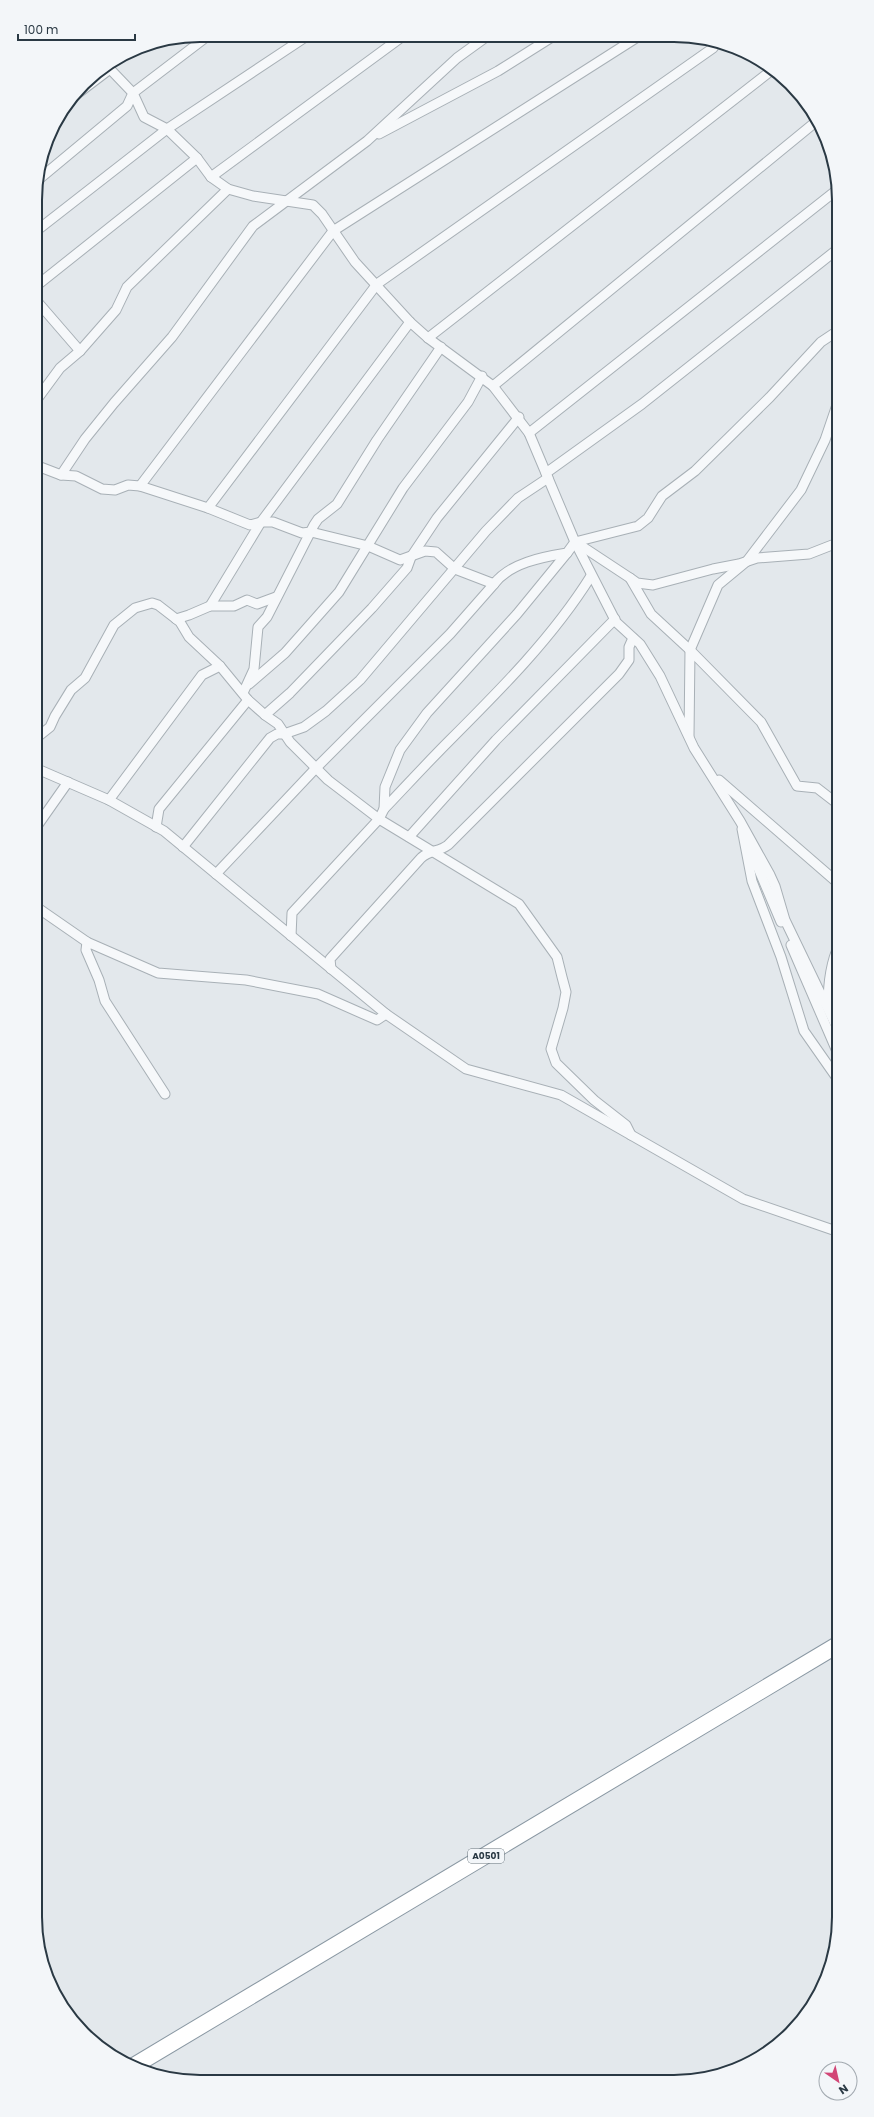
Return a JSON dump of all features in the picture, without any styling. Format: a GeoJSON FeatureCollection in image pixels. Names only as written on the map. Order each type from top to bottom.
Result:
{"type":"FeatureCollection","features":[{"type":"Feature","properties":{"kind":"highway","name":"A0501"},"geometry":{"type":"LineString","coordinates":[[139,2063],[832,1648]]}},
{"type":"Feature","properties":{"kind":"street"},"geometry":{"type":"LineString","coordinates":[[44,175],[127,106],[133,93],[200,42]]}},
{"type":"Feature","properties":{"kind":"street"},"geometry":{"type":"LineString","coordinates":[[42,226],[167,128],[298,42]]}},
{"type":"Feature","properties":{"kind":"street"},"geometry":{"type":"LineString","coordinates":[[211,177],[395,42]]}},
{"type":"Feature","properties":{"kind":"street"},"geometry":{"type":"LineString","coordinates":[[61,475],[114,403],[172,337],[253,226],[367,141],[457,58],[479,42]]}},
{"type":"Feature","properties":{"kind":"street"},"geometry":{"type":"LineString","coordinates":[[367,141],[498,71],[544,42]]}},
{"type":"Feature","properties":{"kind":"street"},"geometry":{"type":"LineString","coordinates":[[140,486],[333,231],[630,42]]}},
{"type":"Feature","properties":{"kind":"street"},"geometry":{"type":"LineString","coordinates":[[208,508],[377,284],[714,47]]}},
{"type":"Feature","properties":{"kind":"street"},"geometry":{"type":"LineString","coordinates":[[111,70],[133,93],[144,117],[167,128],[196,158],[211,177],[228,189],[253,196],[285,202],[301,202],[313,206],[322,214],[356,262],[410,322],[428,338],[482,376],[493,386],[519,417],[529,433],[576,542],[615,620],[640,644],[660,676],[689,738],[740,821],[775,886],[785,920],[832,1018]]}},
{"type":"Feature","properties":{"kind":"street"},"geometry":{"type":"LineString","coordinates":[[428,338],[768,73]]}},
{"type":"Feature","properties":{"kind":"street"},"geometry":{"type":"LineString","coordinates":[[493,386],[813,124]]}},
{"type":"Feature","properties":{"kind":"street"},"geometry":{"type":"LineString","coordinates":[[42,281],[196,158]]}},
{"type":"Feature","properties":{"kind":"street"},"geometry":{"type":"LineString","coordinates":[[42,392],[60,368],[80,351],[116,310],[127,287],[228,189]]}},
{"type":"Feature","properties":{"kind":"street"},"geometry":{"type":"LineString","coordinates":[[529,433],[832,194]]}},
{"type":"Feature","properties":{"kind":"street"},"geometry":{"type":"LineString","coordinates":[[183,847],[270,738],[277,734],[284,734],[304,727],[326,711],[360,680],[486,531],[518,498],[642,404],[832,254]]}},
{"type":"Feature","properties":{"kind":"street"},"geometry":{"type":"LineString","coordinates":[[42,306],[80,351]]}},
{"type":"Feature","properties":{"kind":"street"},"geometry":{"type":"LineString","coordinates":[[210,606],[261,522],[410,322]]}},
{"type":"Feature","properties":{"kind":"street"},"geometry":{"type":"LineString","coordinates":[[384,809],[385,787],[400,750],[422,719],[517,614],[576,542],[638,526],[648,518],[662,496],[695,470],[770,397],[821,342],[832,335]]}},
{"type":"Feature","properties":{"kind":"street"},"geometry":{"type":"LineString","coordinates":[[156,827],[159,809],[246,696],[255,663],[258,628],[267,617],[276,597],[318,520],[337,504],[377,440],[441,347]]}},
{"type":"Feature","properties":{"kind":"street"},"geometry":{"type":"LineString","coordinates":[[248,685],[285,653],[339,592],[403,488],[468,402],[482,376]]}},
{"type":"Feature","properties":{"kind":"street"},"geometry":{"type":"LineString","coordinates":[[265,715],[290,693],[372,608],[407,568],[411,557],[436,518],[519,417]]}},
{"type":"Feature","properties":{"kind":"street"},"geometry":{"type":"LineString","coordinates":[[689,738],[690,650],[718,585],[747,561],[801,490],[825,440],[832,420]]}},
{"type":"Feature","properties":{"kind":"street"},"geometry":{"type":"LineString","coordinates":[[42,468],[61,475],[76,476],[102,489],[115,490],[128,485],[140,486],[208,508],[250,525],[261,522],[273,522],[302,533],[311,532],[368,546],[400,560],[425,551],[436,552],[454,569],[494,584]]}},
{"type":"Feature","properties":{"kind":"street"},"geometry":{"type":"LineString","coordinates":[[576,542],[637,583],[653,585],[770,556],[796,556],[809,554],[832,545]]}},
{"type":"Feature","properties":{"kind":"street"},"geometry":{"type":"LineString","coordinates":[[216,874],[316,768],[450,634],[499,578],[529,561],[567,554]]}},
{"type":"Feature","properties":{"kind":"street"},"geometry":{"type":"LineString","coordinates":[[291,936],[292,913],[379,819],[384,809],[478,712],[529,656],[571,608],[592,576]]}},
{"type":"Feature","properties":{"kind":"street"},"geometry":{"type":"LineString","coordinates":[[630,578],[651,614],[690,650],[761,722],[797,786],[817,788],[832,800]]}},
{"type":"Feature","properties":{"kind":"street"},"geometry":{"type":"LineString","coordinates":[[176,619],[210,606],[234,606],[247,600],[257,604],[276,597]]}},
{"type":"Feature","properties":{"kind":"street"},"geometry":{"type":"LineString","coordinates":[[42,733],[50,727],[54,716],[71,690],[85,678],[114,626],[135,608],[152,603],[158,605],[176,619],[186,630],[189,637],[220,666],[265,715],[278,724],[290,742],[328,780],[379,819],[431,852],[519,904],[557,957],[566,992],[551,1049],[556,1063],[594,1100],[626,1125],[631,1135]]}},
{"type":"Feature","properties":{"kind":"street"},"geometry":{"type":"LineString","coordinates":[[409,837],[496,740],[615,620]]}},
{"type":"Feature","properties":{"kind":"street"},"geometry":{"type":"LineString","coordinates":[[331,969],[330,959],[421,858],[426,853],[442,850],[448,845],[619,674],[629,660],[629,647],[633,638]]}},
{"type":"Feature","properties":{"kind":"street"},"geometry":{"type":"LineString","coordinates":[[109,800],[202,674],[220,666]]}},
{"type":"Feature","properties":{"kind":"street"},"geometry":{"type":"LineString","coordinates":[[42,771],[109,800],[156,827],[183,847],[386,1014],[466,1069],[561,1095],[743,1199],[832,1230]]}},
{"type":"Feature","properties":{"kind":"street"},"geometry":{"type":"LineString","coordinates":[[711,773],[832,878]]}},
{"type":"Feature","properties":{"kind":"street"},"geometry":{"type":"LineString","coordinates":[[42,819],[68,782]]}},
{"type":"Feature","properties":{"kind":"street"},"geometry":{"type":"LineString","coordinates":[[740,821],[752,881],[781,957],[804,1031],[832,1071]]}},
{"type":"Feature","properties":{"kind":"street"},"geometry":{"type":"LineString","coordinates":[[743,835],[832,1040]]}},
{"type":"Feature","properties":{"kind":"street"},"geometry":{"type":"LineString","coordinates":[[42,911],[87,942],[158,973],[246,980],[318,994],[377,1020],[386,1014]]}},
{"type":"Feature","properties":{"kind":"street"},"geometry":{"type":"LineString","coordinates":[[87,942],[86,950],[99,980],[105,1001],[165,1094]]}},
{"type":"Feature","properties":{"kind":"street"},"geometry":{"type":"LineString","coordinates":[[828,1010],[828,987],[832,968]]}}]}
